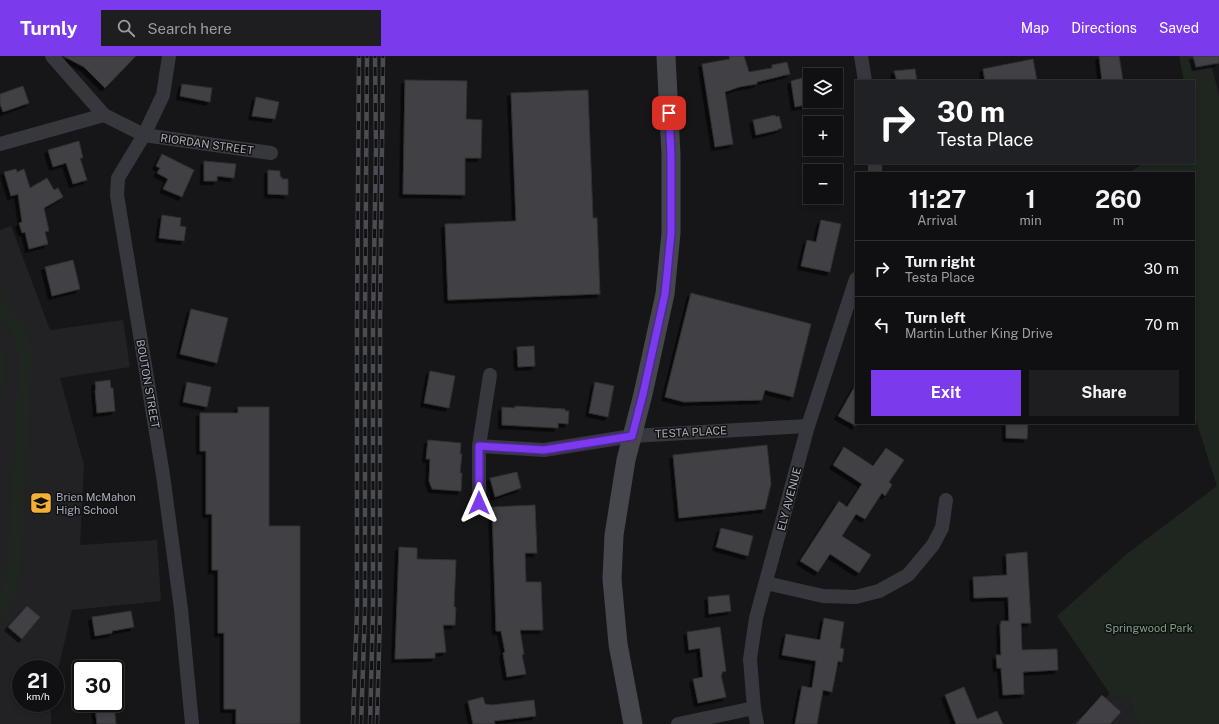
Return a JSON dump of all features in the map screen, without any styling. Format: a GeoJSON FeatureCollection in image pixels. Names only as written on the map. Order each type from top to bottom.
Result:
{"type":"FeatureCollection","features":[{"type":"Feature","properties":{"kind":"main road"},"geometry":{"type":"LineString","coordinates":[[633,724],[618,644],[612,579],[614,535],[626,460],[643,394],[665,294],[671,233],[671,155],[666,56]]}},
{"type":"Feature","properties":{"kind":"street"},"geometry":{"type":"LineString","coordinates":[[0,144],[104,115],[52,56]]}},
{"type":"Feature","properties":{"kind":"street","name":"BOUTON STREET"},"geometry":{"type":"LineString","coordinates":[[169,56],[163,95],[144,134],[118,178],[117,195],[163,475],[181,609],[192,724]]}},
{"type":"Feature","properties":{"kind":"street"},"geometry":{"type":"LineString","coordinates":[[860,56],[865,80]]}},
{"type":"Feature","properties":{"kind":"street","name":"RIORDAN STREET"},"geometry":{"type":"LineString","coordinates":[[104,115],[144,134],[271,153]]}},
{"type":"Feature","properties":{"kind":"street","name":"ELY AVENUE"},"geometry":{"type":"LineString","coordinates":[[757,724],[754,708],[750,659],[756,618],[808,426],[855,282]]}},
{"type":"Feature","properties":{"kind":"street"},"geometry":{"type":"LineString","coordinates":[[479,503],[479,446],[490,375]]}},
{"type":"Feature","properties":{"kind":"street","name":"TESTA PLACE"},"geometry":{"type":"LineString","coordinates":[[479,446],[544,450],[632,436],[808,426]]}},
{"type":"Feature","properties":{"kind":"street"},"geometry":{"type":"LineString","coordinates":[[766,583],[823,596],[856,597],[879,591],[908,575],[933,545],[942,528],[946,500]]}},
{"type":"Feature","properties":{"kind":"street"},"geometry":{"type":"LineString","coordinates":[[678,724],[754,708]]}},
{"type":"Feature","properties":{"kind":"shaded area","name":"Brien McMahon High School"},"geometry":{"type":"Polygon","coordinates":[[[11,226],[50,330],[123,320],[130,367],[60,378],[84,465],[80,545],[157,540],[161,601],[72,610],[60,660],[12,660],[12,712],[51,712],[51,724],[0,724],[0,230],[11,226]]]}},
{"type":"Feature","properties":{"kind":"shaded area"},"geometry":{"type":"Polygon","coordinates":[[[1110,694],[1130,701],[1135,720],[1139,724],[1072,724],[1110,694]]]}},
{"type":"Feature","properties":{"kind":"green space","name":"Springwood Park"},"geometry":{"type":"Polygon","coordinates":[[[1179,56],[1209,56],[1219,95],[1219,724],[1139,724],[1135,721],[1130,701],[1110,694],[1057,616],[1128,553],[1217,486],[1195,417],[1195,172],[1130,172],[1142,164],[1195,164],[1195,80],[1184,80],[1179,56]]]}},
{"type":"Feature","properties":{"kind":"green space"},"geometry":{"type":"Polygon","coordinates":[[[0,298],[15,312],[25,328],[32,356],[32,366],[20,571],[18,584],[12,603],[0,619],[0,596],[6,580],[7,571],[19,354],[13,334],[9,326],[0,315],[0,298]]]}},
{"type":"Feature","properties":{"kind":"green space"},"geometry":{"type":"Polygon","coordinates":[[[0,353],[5,353],[0,438],[0,353]]]}},
{"type":"Feature","properties":{"kind":"building"},"geometry":{"type":"Polygon","coordinates":[[[63,56],[136,56],[105,88],[84,67],[63,56]]]}},
{"type":"Feature","properties":{"kind":"building"},"geometry":{"type":"Polygon","coordinates":[[[729,56],[744,56],[749,72],[772,68],[772,65],[787,62],[790,74],[725,92],[733,144],[715,147],[702,64],[730,59],[729,56]]]}},
{"type":"Feature","properties":{"kind":"building"},"geometry":{"type":"Polygon","coordinates":[[[1099,56],[1119,56],[1123,80],[1102,80],[1099,56]]]}},
{"type":"Feature","properties":{"kind":"building"},"geometry":{"type":"Polygon","coordinates":[[[1193,56],[1219,56],[1219,63],[1196,67],[1193,56]]]}},
{"type":"Feature","properties":{"kind":"building"},"geometry":{"type":"Polygon","coordinates":[[[1033,59],[1037,80],[985,80],[983,69],[1033,59]]]}},
{"type":"Feature","properties":{"kind":"building"},"geometry":{"type":"Polygon","coordinates":[[[915,69],[917,80],[897,80],[894,71],[915,69]]]}},
{"type":"Feature","properties":{"kind":"building"},"geometry":{"type":"Polygon","coordinates":[[[803,78],[803,105],[795,107],[791,81],[803,78]]]}},
{"type":"Feature","properties":{"kind":"building"},"geometry":{"type":"Polygon","coordinates":[[[405,80],[467,81],[466,119],[482,120],[481,158],[465,158],[465,195],[403,194],[405,80]]]}},
{"type":"Feature","properties":{"kind":"building"},"geometry":{"type":"Polygon","coordinates":[[[182,84],[212,88],[210,102],[180,96],[182,84]]]}},
{"type":"Feature","properties":{"kind":"building"},"geometry":{"type":"Polygon","coordinates":[[[23,86],[29,103],[3,112],[0,104],[0,94],[23,86]]]}},
{"type":"Feature","properties":{"kind":"building"},"geometry":{"type":"Polygon","coordinates":[[[588,90],[593,218],[597,218],[600,294],[448,300],[445,224],[516,221],[511,93],[588,90]]]}},
{"type":"Feature","properties":{"kind":"building"},"geometry":{"type":"Polygon","coordinates":[[[256,97],[279,102],[275,119],[252,116],[256,97]]]}},
{"type":"Feature","properties":{"kind":"building"},"geometry":{"type":"Polygon","coordinates":[[[775,115],[776,117],[779,116],[782,128],[756,135],[753,120],[775,115]]]}},
{"type":"Feature","properties":{"kind":"building"},"geometry":{"type":"Polygon","coordinates":[[[79,141],[83,158],[80,158],[87,180],[73,184],[66,163],[53,167],[48,150],[79,141]]]}},
{"type":"Feature","properties":{"kind":"building"},"geometry":{"type":"Polygon","coordinates":[[[162,154],[194,170],[182,197],[163,189],[168,179],[157,173],[160,168],[156,166],[162,154]]]}},
{"type":"Feature","properties":{"kind":"building"},"geometry":{"type":"Polygon","coordinates":[[[204,161],[236,164],[234,178],[217,176],[217,181],[204,181],[204,161]]]}},
{"type":"Feature","properties":{"kind":"building"},"geometry":{"type":"Polygon","coordinates":[[[16,169],[17,172],[24,169],[30,188],[47,178],[54,190],[58,188],[63,197],[44,208],[49,231],[45,232],[48,244],[29,249],[25,232],[22,233],[19,223],[22,222],[18,194],[11,196],[4,172],[16,169]]]}},
{"type":"Feature","properties":{"kind":"building"},"geometry":{"type":"Polygon","coordinates":[[[268,170],[280,171],[280,177],[282,177],[282,179],[288,179],[288,195],[268,194],[268,170]]]}},
{"type":"Feature","properties":{"kind":"building"},"geometry":{"type":"Polygon","coordinates":[[[162,215],[181,218],[180,226],[186,227],[184,241],[159,238],[162,215]]]}},
{"type":"Feature","properties":{"kind":"building"},"geometry":{"type":"Polygon","coordinates":[[[821,220],[841,224],[830,272],[801,266],[807,240],[816,242],[821,220]]]}},
{"type":"Feature","properties":{"kind":"building"},"geometry":{"type":"Polygon","coordinates":[[[73,260],[80,289],[52,296],[45,267],[73,260]]]}},
{"type":"Feature","properties":{"kind":"building"},"geometry":{"type":"Polygon","coordinates":[[[691,293],[811,324],[793,397],[765,390],[762,400],[684,402],[665,397],[691,293]]]}},
{"type":"Feature","properties":{"kind":"building"},"geometry":{"type":"Polygon","coordinates":[[[191,309],[228,318],[217,363],[180,354],[191,309]]]}},
{"type":"Feature","properties":{"kind":"building"},"geometry":{"type":"Polygon","coordinates":[[[534,346],[535,366],[518,367],[517,347],[534,346]]]}},
{"type":"Feature","properties":{"kind":"building"},"geometry":{"type":"Polygon","coordinates":[[[430,371],[455,376],[449,408],[424,403],[430,371]]]}},
{"type":"Feature","properties":{"kind":"building"},"geometry":{"type":"Polygon","coordinates":[[[110,380],[111,388],[113,388],[115,411],[97,413],[95,382],[110,380]]]}},
{"type":"Feature","properties":{"kind":"building"},"geometry":{"type":"Polygon","coordinates":[[[187,382],[211,387],[207,407],[183,402],[187,382]]]}},
{"type":"Feature","properties":{"kind":"building"},"geometry":{"type":"Polygon","coordinates":[[[595,382],[614,386],[608,417],[589,413],[595,382]]]}},
{"type":"Feature","properties":{"kind":"building"},"geometry":{"type":"Polygon","coordinates":[[[855,386],[856,426],[838,416],[855,386]]]}},
{"type":"Feature","properties":{"kind":"building"},"geometry":{"type":"Polygon","coordinates":[[[515,406],[565,409],[565,411],[569,411],[568,424],[558,423],[558,428],[502,425],[502,407],[515,408],[515,406]]]}},
{"type":"Feature","properties":{"kind":"building"},"geometry":{"type":"Polygon","coordinates":[[[238,407],[269,407],[269,526],[300,526],[300,724],[236,724],[236,709],[224,709],[224,633],[218,633],[218,570],[212,570],[212,514],[206,514],[206,451],[200,451],[200,413],[238,413],[238,407]]]}},
{"type":"Feature","properties":{"kind":"building"},"geometry":{"type":"Polygon","coordinates":[[[1006,424],[1028,424],[1027,439],[1006,438],[1006,424]]]}},
{"type":"Feature","properties":{"kind":"building"},"geometry":{"type":"Polygon","coordinates":[[[428,440],[461,443],[461,491],[432,489],[429,481],[430,459],[426,459],[428,440]]]}},
{"type":"Feature","properties":{"kind":"building"},"geometry":{"type":"Polygon","coordinates":[[[767,445],[771,484],[765,509],[679,518],[673,455],[767,445]]]}},
{"type":"Feature","properties":{"kind":"building"},"geometry":{"type":"Polygon","coordinates":[[[844,447],[873,466],[886,448],[904,460],[889,482],[892,485],[885,496],[882,493],[865,519],[856,514],[842,536],[871,555],[859,573],[830,554],[818,572],[800,561],[839,501],[847,507],[862,484],[833,465],[844,447]]]}},
{"type":"Feature","properties":{"kind":"building"},"geometry":{"type":"Polygon","coordinates":[[[517,472],[521,488],[495,497],[490,478],[517,472]]]}},
{"type":"Feature","properties":{"kind":"building"},"geometry":{"type":"Polygon","coordinates":[[[535,505],[537,553],[525,553],[526,582],[541,582],[543,630],[520,630],[524,654],[522,655],[526,674],[507,677],[503,653],[505,652],[501,631],[496,631],[492,507],[535,505]]]}},
{"type":"Feature","properties":{"kind":"building"},"geometry":{"type":"Polygon","coordinates":[[[721,528],[753,536],[748,556],[716,547],[721,528]]]}},
{"type":"Feature","properties":{"kind":"building"},"geometry":{"type":"Polygon","coordinates":[[[399,547],[417,548],[417,559],[456,560],[454,607],[456,607],[455,625],[443,625],[446,652],[435,653],[435,658],[395,659],[399,547]]]}},
{"type":"Feature","properties":{"kind":"building"},"geometry":{"type":"Polygon","coordinates":[[[1027,552],[1031,623],[1021,623],[1022,650],[1057,649],[1058,670],[1023,672],[1024,694],[1003,695],[1001,668],[997,668],[996,655],[1001,655],[1001,621],[1009,621],[1008,597],[974,598],[973,577],[1007,575],[1006,554],[1027,552]]]}},
{"type":"Feature","properties":{"kind":"building"},"geometry":{"type":"Polygon","coordinates":[[[729,595],[731,611],[709,614],[708,597],[729,595]]]}},
{"type":"Feature","properties":{"kind":"building"},"geometry":{"type":"Polygon","coordinates":[[[27,606],[40,617],[22,639],[8,627],[27,606]]]}},
{"type":"Feature","properties":{"kind":"building"},"geometry":{"type":"Polygon","coordinates":[[[131,611],[134,627],[95,636],[92,617],[131,611]]]}},
{"type":"Feature","properties":{"kind":"building"},"geometry":{"type":"Polygon","coordinates":[[[824,618],[844,622],[840,648],[844,649],[842,662],[838,661],[832,692],[823,690],[817,724],[795,724],[802,686],[812,688],[816,661],[782,655],[786,634],[820,640],[824,618]]]}},
{"type":"Feature","properties":{"kind":"building"},"geometry":{"type":"Polygon","coordinates":[[[720,627],[726,671],[722,672],[721,675],[726,697],[698,703],[693,679],[703,677],[700,648],[689,650],[687,632],[720,627]]]}},
{"type":"Feature","properties":{"kind":"building"},"geometry":{"type":"Polygon","coordinates":[[[964,687],[977,719],[997,711],[1003,724],[956,724],[945,695],[964,687]]]}},
{"type":"Feature","properties":{"kind":"building"},"geometry":{"type":"Polygon","coordinates":[[[1102,695],[1121,712],[1110,724],[1076,724],[1102,695]]]}},
{"type":"Feature","properties":{"kind":"building"},"geometry":{"type":"Polygon","coordinates":[[[483,697],[485,704],[492,705],[534,700],[536,716],[494,721],[495,724],[473,724],[468,701],[483,697]]]}},
{"type":"Feature","properties":{"kind":"building"},"geometry":{"type":"Polygon","coordinates":[[[96,712],[115,712],[116,724],[97,724],[96,712]]]}},
{"type":"Feature","properties":{"kind":"railway"},"geometry":{"type":"LineString","coordinates":[[353,724],[357,610],[359,56]]}},
{"type":"Feature","properties":{"kind":"railway"},"geometry":{"type":"LineString","coordinates":[[361,724],[365,610],[367,56]]}},
{"type":"Feature","properties":{"kind":"railway"},"geometry":{"type":"LineString","coordinates":[[370,724],[373,610],[373,322],[376,148],[375,56]]}},
{"type":"Feature","properties":{"kind":"railway"},"geometry":{"type":"LineString","coordinates":[[377,724],[380,611],[380,323],[383,56]]}},
{"type":"Feature","properties":{"kind":"place","name":"Brien McMahon High School"},"geometry":{"type":"Point","coordinates":[41,503]}},
{"type":"Feature","properties":{"kind":"route"},"geometry":{"type":"LineString","coordinates":[[479,503],[479,446],[544,450],[632,436],[643,394],[665,294],[671,233],[671,155],[669,113]]}}]}
